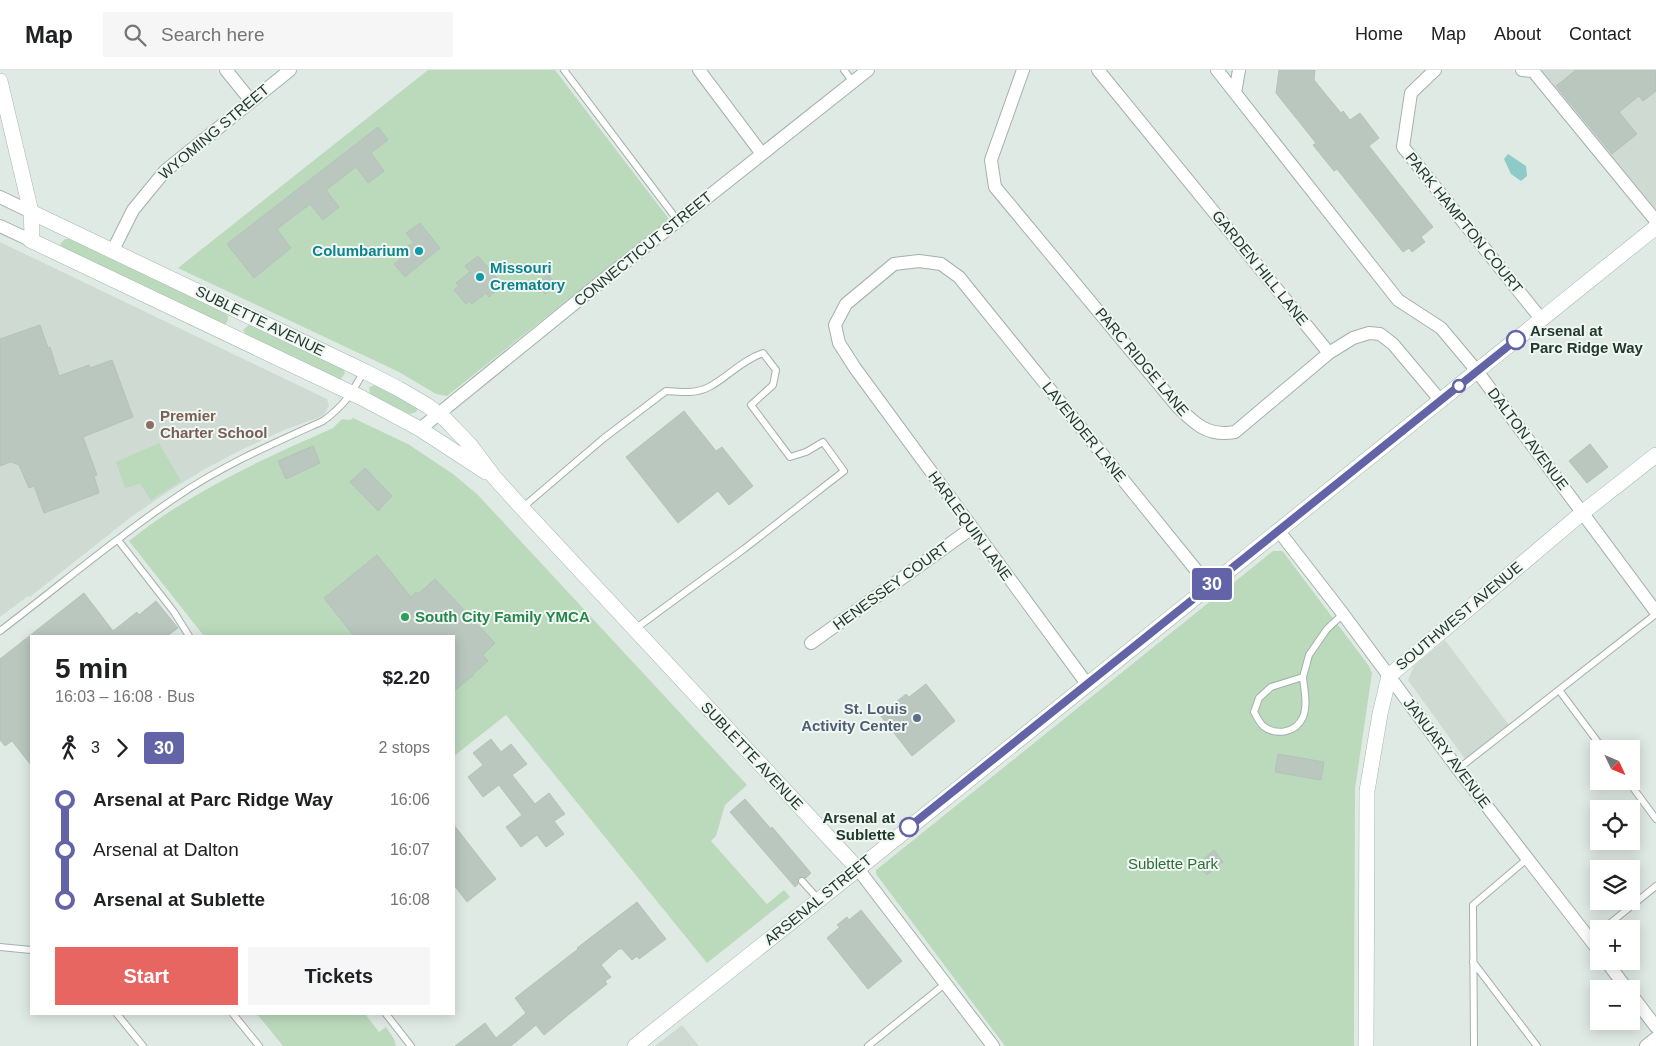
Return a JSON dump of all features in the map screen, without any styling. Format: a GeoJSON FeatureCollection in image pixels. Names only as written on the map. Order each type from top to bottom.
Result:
{"type":"FeatureCollection","features":[{"type":"Feature","properties":{"kind":"street"},"geometry":{"type":"LineString","coordinates":[[226,70],[251,101]]}},
{"type":"Feature","properties":{"kind":"street","name":"WYOMING STREET"},"geometry":{"type":"LineString","coordinates":[[113,250],[133,210],[165,171],[290,70]]}},
{"type":"Feature","properties":{"kind":"street"},"geometry":{"type":"LineString","coordinates":[[699,70],[762,154]]}},
{"type":"Feature","properties":{"kind":"street","name":"CONNECTICUT STREET"},"geometry":{"type":"LineString","coordinates":[[420,429],[868,70]]}},
{"type":"Feature","properties":{"kind":"street","name":"PARC RIDGE LANE"},"geometry":{"type":"LineString","coordinates":[[1023,70],[991,160],[996,187],[1192,422],[1221,435],[1235,432],[1329,353]]}},
{"type":"Feature","properties":{"kind":"street","name":"GARDEN HILL LANE"},"geometry":{"type":"LineString","coordinates":[[1098,70],[1329,353]]}},
{"type":"Feature","properties":{"kind":"street","name":"DALTON AVENUE"},"geometry":{"type":"LineString","coordinates":[[1217,70],[1398,300],[1441,328],[1477,371],[1656,613]]}},
{"type":"Feature","properties":{"kind":"street"},"geometry":{"type":"LineString","coordinates":[[1235,93],[1239,70]]}},
{"type":"Feature","properties":{"kind":"street","name":"PARK HAMPTON COURT"},"geometry":{"type":"LineString","coordinates":[[1435,70],[1411,93],[1403,147],[1542,320]]}},
{"type":"Feature","properties":{"kind":"street"},"geometry":{"type":"LineString","coordinates":[[1522,70],[1533,71],[1656,222]]}},
{"type":"Feature","properties":{"kind":"street"},"geometry":{"type":"LineString","coordinates":[[0,81],[31,212],[32,233],[30,240]]}},
{"type":"Feature","properties":{"kind":"street","name":"SUBLETTE AVENUE"},"geometry":{"type":"LineString","coordinates":[[0,198],[113,250],[364,371],[399,389],[439,414],[470,445],[495,478],[522,508],[858,868],[993,1046]]}},
{"type":"Feature","properties":{"kind":"street","name":"SUBLETTE AVENUE"},"geometry":{"type":"LineString","coordinates":[[0,226],[352,393],[420,429],[495,478]]}},
{"type":"Feature","properties":{"kind":"street","name":"ARSENAL STREET"},"geometry":{"type":"LineString","coordinates":[[635,1046],[1656,227]]}},
{"type":"Feature","properties":{"kind":"street","name":"LAVENDER LANE"},"geometry":{"type":"LineString","coordinates":[[855,368],[839,342],[835,325],[846,304],[894,264],[919,261],[941,264],[959,277],[1209,586]]}},
{"type":"Feature","properties":{"kind":"street"},"geometry":{"type":"LineString","coordinates":[[1329,353],[1353,338],[1369,333],[1380,334],[1393,344],[1440,400]]}},
{"type":"Feature","properties":{"kind":"street","name":"HARLEQUIN LANE"},"geometry":{"type":"LineString","coordinates":[[855,368],[1087,684]]}},
{"type":"Feature","properties":{"kind":"street","name":"SOUTHWEST AVENUE"},"geometry":{"type":"LineString","coordinates":[[1366,1046],[1367,791],[1380,714],[1389,676],[1582,513],[1656,455]]}},
{"type":"Feature","properties":{"kind":"street","name":"HENESSEY COURT"},"geometry":{"type":"LineString","coordinates":[[811,643],[972,528]]}},
{"type":"Feature","properties":{"kind":"street","name":"JANUARY AVENUE"},"geometry":{"type":"LineString","coordinates":[[1278,530],[1527,858],[1590,931]]}},
{"type":"Feature","properties":{"kind":"street"},"geometry":{"type":"LineString","coordinates":[[1640,1006],[1656,1027]]}},
{"type":"Feature","properties":{"kind":"street"},"geometry":{"type":"LineString","coordinates":[[1646,1046],[1656,1038]]}},
{"type":"Feature","properties":{"kind":"lane"},"geometry":{"type":"LineString","coordinates":[[564,70],[678,221]]}},
{"type":"Feature","properties":{"kind":"lane"},"geometry":{"type":"LineString","coordinates":[[844,70],[853,82]]}},
{"type":"Feature","properties":{"kind":"lane"},"geometry":{"type":"LineString","coordinates":[[522,508],[604,438],[666,391],[689,393],[708,388],[750,358],[763,353],[776,370],[774,385],[751,405],[790,457],[806,452],[823,442],[844,471],[744,549],[635,629]]}},
{"type":"Feature","properties":{"kind":"lane"},"geometry":{"type":"LineString","coordinates":[[0,632],[175,498],[219,471],[323,421],[346,401],[364,371]]}},
{"type":"Feature","properties":{"kind":"lane"},"geometry":{"type":"LineString","coordinates":[[118,540],[174,612],[189,635]]}},
{"type":"Feature","properties":{"kind":"lane"},"geometry":{"type":"LineString","coordinates":[[1458,768],[1656,613]]}},
{"type":"Feature","properties":{"kind":"lane"},"geometry":{"type":"LineString","coordinates":[[1303,677],[1271,687],[1259,698],[1254,712],[1262,725],[1274,732],[1285,732],[1293,728],[1303,717],[1306,700],[1303,677],[1309,655],[1327,629],[1343,614]]}},
{"type":"Feature","properties":{"kind":"lane"},"geometry":{"type":"LineString","coordinates":[[1559,690],[1596,740]]}},
{"type":"Feature","properties":{"kind":"lane"},"geometry":{"type":"LineString","coordinates":[[1635,790],[1656,819]]}},
{"type":"Feature","properties":{"kind":"lane"},"geometry":{"type":"LineString","coordinates":[[1474,1046],[1473,905],[1527,858]]}},
{"type":"Feature","properties":{"kind":"lane"},"geometry":{"type":"LineString","coordinates":[[802,881],[819,900]]}},
{"type":"Feature","properties":{"kind":"lane"},"geometry":{"type":"LineString","coordinates":[[1614,920],[1656,886]]}},
{"type":"Feature","properties":{"kind":"lane"},"geometry":{"type":"LineString","coordinates":[[0,947],[30,950]]}},
{"type":"Feature","properties":{"kind":"lane"},"geometry":{"type":"LineString","coordinates":[[1473,962],[1537,1046]]}},
{"type":"Feature","properties":{"kind":"lane"},"geometry":{"type":"LineString","coordinates":[[868,1046],[946,983]]}},
{"type":"Feature","properties":{"kind":"lane"},"geometry":{"type":"LineString","coordinates":[[118,1015],[142,1046]]}},
{"type":"Feature","properties":{"kind":"lane"},"geometry":{"type":"LineString","coordinates":[[234,1015],[259,1046]]}},
{"type":"Feature","properties":{"kind":"lane"},"geometry":{"type":"LineString","coordinates":[[387,1015],[411,1046]]}},
{"type":"Feature","properties":{"kind":"shaded area"},"geometry":{"type":"Polygon","coordinates":[[[1541,70],[1656,70],[1656,211],[1541,70]]]}},
{"type":"Feature","properties":{"kind":"shaded area","name":"Premier Charter School"},"geometry":{"type":"Polygon","coordinates":[[[0,242],[327,399],[329,406],[323,416],[284,430],[239,451],[172,489],[131,517],[30,597],[28,596],[0,617],[0,242]]]}},
{"type":"Feature","properties":{"kind":"shaded area"},"geometry":{"type":"Polygon","coordinates":[[[1445,640],[1509,725],[1465,759],[1408,680],[1414,666],[1445,640]]]}},
{"type":"Feature","properties":{"kind":"shaded area"},"geometry":{"type":"Polygon","coordinates":[[[682,1025],[699,1046],[655,1046],[682,1025]]]}},
{"type":"Feature","properties":{"kind":"green space"},"geometry":{"type":"Polygon","coordinates":[[[428,70],[555,70],[669,219],[447,396],[436,394],[399,372],[178,268],[428,70]]]}},
{"type":"Feature","properties":{"kind":"green space"},"geometry":{"type":"Polygon","coordinates":[[[65,239],[69,239],[225,313],[228,316],[226,324],[222,324],[61,247],[60,244],[65,239]]]}},
{"type":"Feature","properties":{"kind":"green space"},"geometry":{"type":"Polygon","coordinates":[[[249,325],[343,369],[345,373],[340,380],[247,336],[243,330],[249,325]]]}},
{"type":"Feature","properties":{"kind":"green space"},"geometry":{"type":"Polygon","coordinates":[[[375,385],[395,393],[418,408],[416,412],[410,414],[371,395],[369,389],[375,385]]]}},
{"type":"Feature","properties":{"kind":"green space"},"geometry":{"type":"Polygon","coordinates":[[[353,418],[408,444],[453,474],[477,494],[747,785],[725,805],[716,836],[711,841],[767,904],[784,890],[790,897],[707,963],[506,715],[455,755],[455,635],[203,635],[129,541],[152,523],[201,492],[279,452],[333,428],[342,419],[350,420],[353,418]]]}},
{"type":"Feature","properties":{"kind":"green space"},"geometry":{"type":"Polygon","coordinates":[[[159,443],[181,481],[151,500],[140,484],[125,488],[116,462],[159,443]]]}},
{"type":"Feature","properties":{"kind":"green space","name":"Sublette Park"},"geometry":{"type":"Polygon","coordinates":[[[1273,551],[1282,551],[1284,553],[1369,666],[1372,673],[1355,789],[1354,1046],[1005,1046],[876,874],[876,870],[1273,551]]]}},
{"type":"Feature","properties":{"kind":"green space"},"geometry":{"type":"Polygon","coordinates":[[[258,1015],[366,1015],[379,1032],[386,1027],[396,1046],[283,1046],[258,1015]]]}},
{"type":"Feature","properties":{"kind":"water"},"geometry":{"type":"Polygon","coordinates":[[[1508,154],[1526,166],[1527,176],[1521,181],[1511,174],[1504,159],[1508,154]]]}},
{"type":"Feature","properties":{"kind":"building"},"geometry":{"type":"Polygon","coordinates":[[[1279,70],[1315,70],[1314,80],[1341,113],[1343,111],[1350,120],[1360,113],[1379,138],[1369,146],[1433,227],[1421,237],[1425,242],[1412,252],[1409,248],[1403,252],[1337,169],[1334,171],[1313,145],[1316,143],[1276,93],[1279,70]]]}},
{"type":"Feature","properties":{"kind":"building"},"geometry":{"type":"Polygon","coordinates":[[[1576,70],[1656,70],[1656,91],[1643,101],[1639,96],[1619,112],[1637,134],[1612,154],[1556,86],[1576,70]]]}},
{"type":"Feature","properties":{"kind":"building"},"geometry":{"type":"Polygon","coordinates":[[[378,127],[388,140],[371,153],[384,171],[368,183],[356,167],[326,190],[339,207],[323,220],[310,204],[277,229],[291,248],[254,278],[227,244],[378,127]]]}},
{"type":"Feature","properties":{"kind":"building","name":"Columbarium"},"geometry":{"type":"Polygon","coordinates":[[[420,223],[440,248],[405,277],[394,264],[400,260],[399,255],[402,249],[414,243],[406,233],[420,223]]]}},
{"type":"Feature","properties":{"kind":"building","name":"Missouri Crematory"},"geometry":{"type":"Polygon","coordinates":[[[478,256],[503,285],[489,297],[486,293],[472,304],[469,301],[466,304],[454,290],[459,286],[456,283],[470,272],[465,266],[478,256]]]}},
{"type":"Feature","properties":{"kind":"building"},"geometry":{"type":"Polygon","coordinates":[[[548,274],[556,285],[545,294],[537,284],[548,274]]]}},
{"type":"Feature","properties":{"kind":"building"},"geometry":{"type":"Polygon","coordinates":[[[40,325],[48,348],[50,347],[59,376],[89,365],[90,368],[112,360],[133,417],[83,437],[97,475],[94,476],[99,493],[44,513],[34,486],[29,488],[19,465],[11,462],[0,466],[0,339],[40,325]]]}},
{"type":"Feature","properties":{"kind":"building"},"geometry":{"type":"Polygon","coordinates":[[[684,411],[716,451],[722,447],[753,486],[729,505],[718,491],[678,523],[626,457],[684,411]]]}},
{"type":"Feature","properties":{"kind":"building"},"geometry":{"type":"Polygon","coordinates":[[[1590,444],[1608,467],[1587,483],[1569,461],[1590,444]]]}},
{"type":"Feature","properties":{"kind":"building"},"geometry":{"type":"Polygon","coordinates":[[[313,446],[320,463],[286,479],[278,461],[313,446]]]}},
{"type":"Feature","properties":{"kind":"building"},"geometry":{"type":"Polygon","coordinates":[[[365,468],[392,496],[378,511],[350,482],[365,468]]]}},
{"type":"Feature","properties":{"kind":"building","name":"South City Family YMCA"},"geometry":{"type":"Polygon","coordinates":[[[377,555],[411,597],[416,592],[418,594],[435,579],[495,643],[483,655],[488,661],[455,690],[455,635],[353,635],[324,598],[377,555]]]}},
{"type":"Feature","properties":{"kind":"building"},"geometry":{"type":"Polygon","coordinates":[[[84,593],[113,631],[137,612],[139,615],[156,601],[178,628],[168,635],[31,635],[84,593]]]}},
{"type":"Feature","properties":{"kind":"building"},"geometry":{"type":"Polygon","coordinates":[[[30,635],[30,764],[12,741],[5,746],[0,740],[0,659],[30,635]]]}},
{"type":"Feature","properties":{"kind":"building","name":"St. Louis Activity Center"},"geometry":{"type":"Polygon","coordinates":[[[926,684],[955,721],[912,756],[880,715],[906,694],[909,697],[926,684]]]}},
{"type":"Feature","properties":{"kind":"building"},"geometry":{"type":"Polygon","coordinates":[[[491,739],[501,752],[511,744],[527,764],[512,775],[535,804],[549,793],[565,814],[554,821],[564,834],[546,847],[537,835],[521,847],[506,827],[522,815],[499,785],[483,797],[468,777],[483,765],[473,753],[491,739]]]}},
{"type":"Feature","properties":{"kind":"building"},"geometry":{"type":"Polygon","coordinates":[[[1278,754],[1324,762],[1321,780],[1275,772],[1278,754]]]}},
{"type":"Feature","properties":{"kind":"building"},"geometry":{"type":"Polygon","coordinates":[[[745,799],[771,829],[772,827],[811,873],[806,878],[799,877],[797,880],[798,884],[795,887],[730,812],[745,799]]]}},
{"type":"Feature","properties":{"kind":"building"},"geometry":{"type":"Polygon","coordinates":[[[455,826],[496,879],[467,902],[455,886],[455,826]]]}},
{"type":"Feature","properties":{"kind":"building"},"geometry":{"type":"Polygon","coordinates":[[[1214,850],[1223,862],[1207,875],[1198,864],[1214,850]]]}},
{"type":"Feature","properties":{"kind":"building"},"geometry":{"type":"Polygon","coordinates":[[[637,902],[666,939],[639,959],[637,956],[632,960],[622,949],[619,949],[601,965],[611,977],[605,981],[607,984],[544,1035],[536,1025],[511,1046],[455,1046],[485,1023],[496,1038],[526,1013],[515,998],[637,902]]]}},
{"type":"Feature","properties":{"kind":"building"},"geometry":{"type":"Polygon","coordinates":[[[861,910],[902,961],[868,989],[827,938],[840,927],[837,925],[847,917],[849,920],[861,910]]]}},
{"type":"Feature","properties":{"kind":"bus line","name":"30"},"geometry":{"type":"LineString","coordinates":[[909,827],[1516,340]]}},
{"type":"Feature","properties":{"kind":"place","name":"Columbarium"},"geometry":{"type":"Point","coordinates":[419,251]}},
{"type":"Feature","properties":{"kind":"place","name":"Missouri Crematory"},"geometry":{"type":"Point","coordinates":[480,277]}},
{"type":"Feature","properties":{"kind":"place","name":"Arsenal at Parc Ridge Way"},"geometry":{"type":"Point","coordinates":[1516,340]}},
{"type":"Feature","properties":{"kind":"place","name":"Premier Charter School"},"geometry":{"type":"Point","coordinates":[150,425]}},
{"type":"Feature","properties":{"kind":"place","name":"South City Family YMCA"},"geometry":{"type":"Point","coordinates":[405,617]}},
{"type":"Feature","properties":{"kind":"place","name":"St. Louis Activity Center"},"geometry":{"type":"Point","coordinates":[917,718]}},
{"type":"Feature","properties":{"kind":"place","name":"Arsenal at Sublette"},"geometry":{"type":"Point","coordinates":[909,827]}}]}
